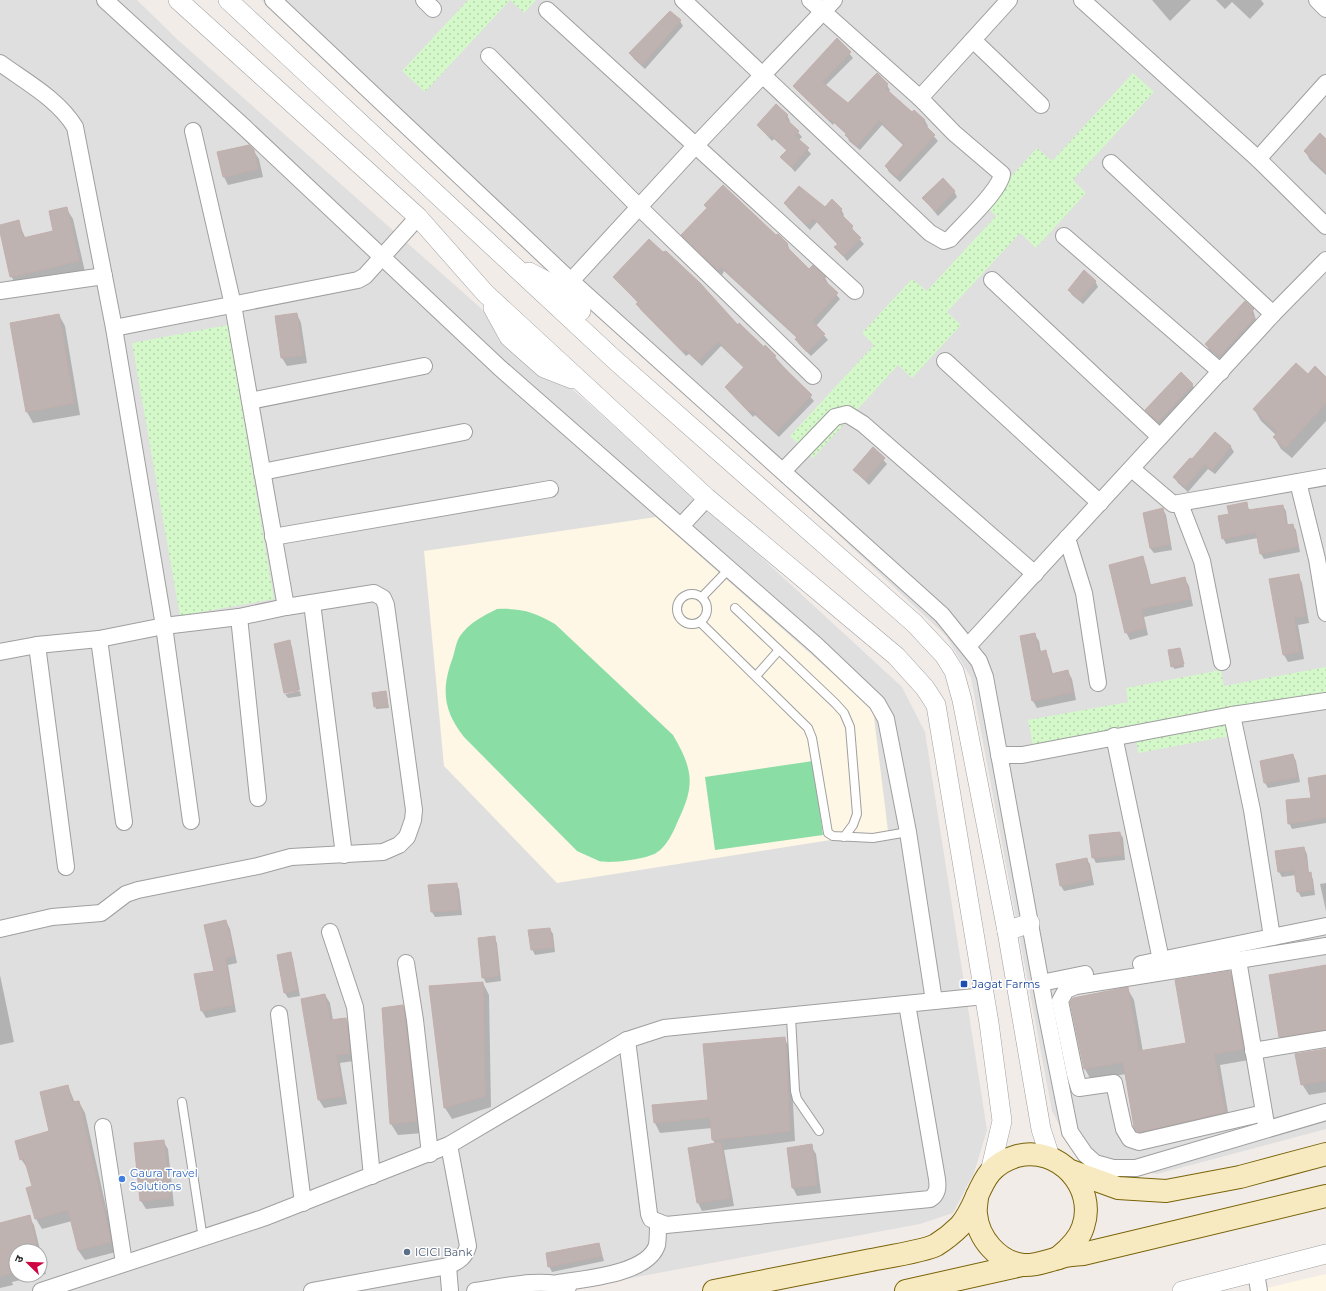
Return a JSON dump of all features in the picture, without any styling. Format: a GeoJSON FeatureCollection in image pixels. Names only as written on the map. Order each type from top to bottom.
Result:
{"type":"FeatureCollection","features":[{"type":"Feature","properties":{"kind":"main road"},"geometry":{"type":"LineString","coordinates":[[714,1291],[890,1257],[936,1246],[960,1226],[977,1196],[982,1183],[990,1172],[1003,1162],[1018,1156],[1034,1154],[1050,1158],[1061,1163],[1071,1171],[1082,1188],[1086,1207],[1084,1227],[1074,1244],[1059,1257]]}},
{"type":"Feature","properties":{"kind":"main road"},"geometry":{"type":"LineString","coordinates":[[1071,1171],[1118,1188],[1166,1191],[1240,1177],[1326,1154]]}},
{"type":"Feature","properties":{"kind":"main road"},"geometry":{"type":"LineString","coordinates":[[977,1196],[976,1214],[980,1232],[990,1248],[1005,1259],[1022,1265]]}},
{"type":"Feature","properties":{"kind":"main road"},"geometry":{"type":"LineString","coordinates":[[906,1291],[1022,1265],[1041,1264],[1059,1257],[1083,1254],[1326,1196]]}},
{"type":"Feature","properties":{"kind":"street"},"geometry":{"type":"LineString","coordinates":[[105,0],[500,368],[816,645],[878,704],[886,719],[908,832],[934,1001]]}},
{"type":"Feature","properties":{"kind":"street"},"geometry":{"type":"LineString","coordinates":[[178,0],[418,217],[484,293],[510,336],[544,368],[582,383],[707,498],[896,656],[925,688],[936,706],[985,996],[1002,1121],[990,1172]]}},
{"type":"Feature","properties":{"kind":"street"},"geometry":{"type":"LineString","coordinates":[[228,0],[506,261],[616,361],[908,618],[944,655],[954,671],[962,700],[1007,931],[1041,1129],[1050,1158]]}},
{"type":"Feature","properties":{"kind":"street"},"geometry":{"type":"LineString","coordinates":[[273,0],[571,281],[942,615],[979,661],[985,677],[1070,1132],[1085,1154],[1095,1163],[1113,1168],[1136,1168],[1326,1112]]}},
{"type":"Feature","properties":{"kind":"street"},"geometry":{"type":"LineString","coordinates":[[682,0],[930,233],[944,240],[950,239],[992,193],[1001,181],[1002,174],[954,133],[828,6],[810,0]]}},
{"type":"Feature","properties":{"kind":"street"},"geometry":{"type":"LineString","coordinates":[[920,98],[1009,0]]}},
{"type":"Feature","properties":{"kind":"street"},"geometry":{"type":"LineString","coordinates":[[1082,0],[1258,159],[1326,226]]}},
{"type":"Feature","properties":{"kind":"street"},"geometry":{"type":"LineString","coordinates":[[1316,0],[1326,9]]}},
{"type":"Feature","properties":{"kind":"street"},"geometry":{"type":"LineString","coordinates":[[571,281],[640,208],[696,144],[828,6]]}},
{"type":"Feature","properties":{"kind":"street"},"geometry":{"type":"LineString","coordinates":[[547,10],[696,144],[855,291]]}},
{"type":"Feature","properties":{"kind":"street"},"geometry":{"type":"LineString","coordinates":[[973,40],[1040,105]]}},
{"type":"Feature","properties":{"kind":"street"},"geometry":{"type":"LineString","coordinates":[[488,56],[640,208],[813,376]]}},
{"type":"Feature","properties":{"kind":"street"},"geometry":{"type":"LineString","coordinates":[[0,63],[68,114],[75,127],[114,328],[164,626],[191,821]]}},
{"type":"Feature","properties":{"kind":"street"},"geometry":{"type":"LineString","coordinates":[[1258,159],[1326,83]]}},
{"type":"Feature","properties":{"kind":"street"},"geometry":{"type":"LineString","coordinates":[[193,131],[234,305],[286,607]]}},
{"type":"Feature","properties":{"kind":"street"},"geometry":{"type":"LineString","coordinates":[[1111,163],[1273,314]]}},
{"type":"Feature","properties":{"kind":"street"},"geometry":{"type":"LineString","coordinates":[[114,328],[358,280],[365,276],[418,217]]}},
{"type":"Feature","properties":{"kind":"street"},"geometry":{"type":"LineString","coordinates":[[1064,236],[1221,372]]}},
{"type":"Feature","properties":{"kind":"street"},"geometry":{"type":"LineString","coordinates":[[968,646],[1273,314],[1326,260]]}},
{"type":"Feature","properties":{"kind":"street"},"geometry":{"type":"LineString","coordinates":[[0,291],[104,276]]}},
{"type":"Feature","properties":{"kind":"street"},"geometry":{"type":"LineString","coordinates":[[992,280],[1160,438]]}},
{"type":"Feature","properties":{"kind":"street"},"geometry":{"type":"LineString","coordinates":[[945,361],[1100,503]]}},
{"type":"Feature","properties":{"kind":"street"},"geometry":{"type":"LineString","coordinates":[[250,401],[424,366]]}},
{"type":"Feature","properties":{"kind":"street"},"geometry":{"type":"LineString","coordinates":[[783,471],[835,417],[847,414],[863,424],[1035,574]]}},
{"type":"Feature","properties":{"kind":"street"},"geometry":{"type":"LineString","coordinates":[[262,472],[464,432]]}},
{"type":"Feature","properties":{"kind":"street"},"geometry":{"type":"LineString","coordinates":[[1132,469],[1173,504],[1180,504],[1326,477]]}},
{"type":"Feature","properties":{"kind":"street"},"geometry":{"type":"LineString","coordinates":[[1298,482],[1317,559],[1326,614]]}},
{"type":"Feature","properties":{"kind":"street"},"geometry":{"type":"LineString","coordinates":[[274,537],[550,489]]}},
{"type":"Feature","properties":{"kind":"street"},"geometry":{"type":"LineString","coordinates":[[681,526],[707,498]]}},
{"type":"Feature","properties":{"kind":"street"},"geometry":{"type":"LineString","coordinates":[[1180,504],[1202,561],[1222,662]]}},
{"type":"Feature","properties":{"kind":"street"},"geometry":{"type":"LineString","coordinates":[[1067,538],[1084,593],[1098,683]]}},
{"type":"Feature","properties":{"kind":"street"},"geometry":{"type":"LineString","coordinates":[[0,652],[37,645],[99,639],[164,626],[238,617],[286,607],[374,593],[383,598],[414,810],[407,838],[399,846],[383,852],[291,857],[252,867],[138,890],[126,894],[101,913],[52,917],[0,929]]}},
{"type":"Feature","properties":{"kind":"street"},"geometry":{"type":"LineString","coordinates":[[312,603],[344,855]]}},
{"type":"Feature","properties":{"kind":"street"},"geometry":{"type":"LineString","coordinates":[[238,617],[258,798]]}},
{"type":"Feature","properties":{"kind":"street"},"geometry":{"type":"LineString","coordinates":[[99,639],[124,822]]}},
{"type":"Feature","properties":{"kind":"street"},"geometry":{"type":"LineString","coordinates":[[37,645],[66,867]]}},
{"type":"Feature","properties":{"kind":"street"},"geometry":{"type":"LineString","coordinates":[[999,755],[1022,755],[1114,736],[1232,715],[1326,701]]}},
{"type":"Feature","properties":{"kind":"street"},"geometry":{"type":"LineString","coordinates":[[1232,715],[1252,810],[1272,937]]}},
{"type":"Feature","properties":{"kind":"street"},"geometry":{"type":"LineString","coordinates":[[1114,736],[1161,960]]}},
{"type":"Feature","properties":{"kind":"street"},"geometry":{"type":"LineString","coordinates":[[1007,931],[1030,923]]}},
{"type":"Feature","properties":{"kind":"street"},"geometry":{"type":"LineString","coordinates":[[1041,983],[1326,926]]}},
{"type":"Feature","properties":{"kind":"street"},"geometry":{"type":"LineString","coordinates":[[330,932],[355,1007],[372,1176]]}},
{"type":"Feature","properties":{"kind":"street"},"geometry":{"type":"LineString","coordinates":[[1264,1113],[1139,1142],[1130,1139],[1124,1129],[1114,1083],[1079,1088],[1060,1001],[1066,990],[1076,986],[1166,970],[1326,946]]}},
{"type":"Feature","properties":{"kind":"street"},"geometry":{"type":"LineString","coordinates":[[1238,960],[1267,1129]]}},
{"type":"Feature","properties":{"kind":"street"},"geometry":{"type":"LineString","coordinates":[[406,963],[415,1020],[430,1154]]}},
{"type":"Feature","properties":{"kind":"street"},"geometry":{"type":"LineString","coordinates":[[41,1291],[124,1263],[203,1239],[303,1203],[449,1146],[627,1040],[664,1028],[791,1017],[985,996]]}},
{"type":"Feature","properties":{"kind":"street"},"geometry":{"type":"LineString","coordinates":[[627,1040],[649,1214],[651,1219],[658,1223],[666,1225],[930,1199],[935,1196],[938,1188],[937,1179],[907,1004]]}},
{"type":"Feature","properties":{"kind":"street"},"geometry":{"type":"LineString","coordinates":[[279,1014],[303,1203]]}},
{"type":"Feature","properties":{"kind":"street"},"geometry":{"type":"LineString","coordinates":[[1253,1051],[1326,1039]]}},
{"type":"Feature","properties":{"kind":"street"},"geometry":{"type":"LineString","coordinates":[[102,1127],[124,1263]]}},
{"type":"Feature","properties":{"kind":"street"},"geometry":{"type":"LineString","coordinates":[[312,1291],[448,1266],[460,1260],[466,1253],[468,1246],[449,1146]]}},
{"type":"Feature","properties":{"kind":"street"},"geometry":{"type":"LineString","coordinates":[[475,1291],[515,1285],[558,1283],[626,1270],[648,1257],[656,1245],[658,1223]]}},
{"type":"Feature","properties":{"kind":"street"},"geometry":{"type":"LineString","coordinates":[[1182,1291],[1226,1286],[1256,1273],[1326,1254]]}},
{"type":"Feature","properties":{"kind":"street"},"geometry":{"type":"LineString","coordinates":[[448,1266],[450,1291]]}},
{"type":"Feature","properties":{"kind":"street"},"geometry":{"type":"LineString","coordinates":[[1256,1273],[1259,1291]]}},
{"type":"Feature","properties":{"kind":"street"},"geometry":{"type":"LineString","coordinates":[[558,1283],[578,1291]]}},
{"type":"Feature","properties":{"kind":"lane"},"geometry":{"type":"LineString","coordinates":[[702,598],[729,569]]}},
{"type":"Feature","properties":{"kind":"lane"},"geometry":{"type":"LineString","coordinates":[[695,594],[702,598],[707,605],[707,612],[700,622],[694,625],[686,624],[679,619],[676,609],[680,599],[686,595],[695,594]]}},
{"type":"Feature","properties":{"kind":"lane"},"geometry":{"type":"LineString","coordinates":[[735,608],[835,703],[847,718],[850,727],[857,814],[854,824],[844,837]]}},
{"type":"Feature","properties":{"kind":"lane"},"geometry":{"type":"LineString","coordinates":[[700,622],[808,728],[812,738],[828,833],[833,836],[876,838],[908,832]]}},
{"type":"Feature","properties":{"kind":"lane"},"geometry":{"type":"LineString","coordinates":[[756,676],[779,650]]}},
{"type":"Feature","properties":{"kind":"lane"},"geometry":{"type":"LineString","coordinates":[[791,1017],[797,1099],[819,1131]]}},
{"type":"Feature","properties":{"kind":"lane"},"geometry":{"type":"LineString","coordinates":[[182,1102],[203,1239]]}},
{"type":"Feature","properties":{"kind":"shaded area"},"geometry":{"type":"Polygon","coordinates":[[[0,0],[137,0],[178,40],[736,534],[902,687],[925,732],[987,1130],[974,1173],[953,1213],[920,1224],[562,1291],[0,1291],[0,0]]]}},
{"type":"Feature","properties":{"kind":"shaded area"},"geometry":{"type":"Polygon","coordinates":[[[261,0],[1326,0],[1326,1129],[1157,1174],[1105,1168],[1071,1148],[1052,1111],[971,678],[946,636],[610,320],[261,0]]]}},
{"type":"Feature","properties":{"kind":"shaded area"},"geometry":{"type":"Polygon","coordinates":[[[656,517],[873,709],[888,831],[557,883],[444,766],[424,551],[656,517]]]}},
{"type":"Feature","properties":{"kind":"shaded area"},"geometry":{"type":"Polygon","coordinates":[[[1326,1274],[1326,1291],[1254,1291],[1326,1274]]]}},
{"type":"Feature","properties":{"kind":"green space"},"geometry":{"type":"Polygon","coordinates":[[[468,0],[510,0],[425,92],[402,71],[468,0]]]}},
{"type":"Feature","properties":{"kind":"green space"},"geometry":{"type":"Polygon","coordinates":[[[510,0],[536,0],[524,13],[510,0]]]}},
{"type":"Feature","properties":{"kind":"green space"},"geometry":{"type":"Polygon","coordinates":[[[1133,73],[1154,92],[1073,180],[1086,193],[1036,248],[1020,233],[947,312],[961,325],[912,378],[898,365],[813,458],[790,436],[874,345],[862,333],[912,279],[927,291],[996,216],[985,205],[1037,148],[1052,161],[1133,73]]]}},
{"type":"Feature","properties":{"kind":"green space"},"geometry":{"type":"Polygon","coordinates":[[[228,325],[274,599],[180,616],[132,343],[228,325]]]}},
{"type":"Feature","properties":{"kind":"green space"},"geometry":{"type":"Polygon","coordinates":[[[497,609],[521,610],[541,616],[555,624],[673,735],[685,759],[690,779],[689,788],[683,810],[669,840],[656,853],[637,859],[604,862],[577,851],[464,737],[457,727],[448,708],[446,689],[449,669],[457,644],[460,636],[468,627],[497,609]]]}},
{"type":"Feature","properties":{"kind":"green space"},"geometry":{"type":"Polygon","coordinates":[[[1326,667],[1326,700],[1227,719],[1230,736],[1138,753],[1136,738],[1035,757],[1028,720],[1128,702],[1126,688],[1221,670],[1224,686],[1326,667]]]}},
{"type":"Feature","properties":{"kind":"green space"},"geometry":{"type":"Polygon","coordinates":[[[813,761],[823,835],[715,850],[705,777],[813,761]]]}},
{"type":"Feature","properties":{"kind":"building"},"geometry":{"type":"Polygon","coordinates":[[[670,11],[681,20],[642,65],[629,53],[670,11]]]}},
{"type":"Feature","properties":{"kind":"building"},"geometry":{"type":"Polygon","coordinates":[[[837,38],[851,52],[822,82],[848,103],[877,73],[888,84],[885,88],[912,112],[914,110],[925,120],[923,123],[935,135],[897,177],[885,166],[904,144],[879,120],[857,146],[845,135],[847,133],[823,115],[793,86],[837,38]]]}},
{"type":"Feature","properties":{"kind":"building"},"geometry":{"type":"Polygon","coordinates":[[[776,104],[788,115],[785,118],[799,131],[795,136],[809,148],[791,167],[780,157],[787,150],[771,134],[769,137],[757,125],[776,104]]]}},
{"type":"Feature","properties":{"kind":"building"},"geometry":{"type":"Polygon","coordinates":[[[1320,133],[1326,139],[1326,172],[1304,151],[1320,133]]]}},
{"type":"Feature","properties":{"kind":"building"},"geometry":{"type":"Polygon","coordinates":[[[249,145],[254,150],[258,169],[223,177],[217,152],[249,145]]]}},
{"type":"Feature","properties":{"kind":"building"},"geometry":{"type":"Polygon","coordinates":[[[943,178],[955,191],[935,211],[922,198],[943,178]]]}},
{"type":"Feature","properties":{"kind":"building"},"geometry":{"type":"Polygon","coordinates":[[[723,185],[776,235],[778,234],[788,244],[786,246],[809,269],[813,265],[826,277],[823,279],[838,293],[812,321],[825,334],[807,352],[795,339],[797,337],[758,299],[757,300],[721,267],[718,270],[681,235],[707,208],[704,205],[723,185]]]}},
{"type":"Feature","properties":{"kind":"building"},"geometry":{"type":"Polygon","coordinates":[[[799,186],[825,207],[832,199],[842,209],[839,212],[853,226],[851,228],[861,238],[843,256],[834,247],[838,244],[813,218],[807,225],[784,203],[799,186]]]}},
{"type":"Feature","properties":{"kind":"building"},"geometry":{"type":"Polygon","coordinates":[[[67,207],[79,261],[10,277],[0,232],[0,225],[19,220],[23,238],[53,231],[49,211],[67,207]]]}},
{"type":"Feature","properties":{"kind":"building"},"geometry":{"type":"Polygon","coordinates":[[[649,239],[663,252],[666,251],[700,283],[738,325],[739,323],[764,347],[765,345],[776,356],[774,358],[812,395],[776,432],[752,410],[749,412],[725,387],[744,367],[718,341],[698,361],[685,349],[683,352],[636,304],[638,302],[613,277],[649,239]]]}},
{"type":"Feature","properties":{"kind":"building"},"geometry":{"type":"Polygon","coordinates":[[[1084,270],[1096,281],[1080,300],[1068,290],[1084,270]]]}},
{"type":"Feature","properties":{"kind":"building"},"geometry":{"type":"Polygon","coordinates":[[[1245,301],[1254,309],[1250,313],[1255,317],[1219,356],[1205,344],[1245,301]]]}},
{"type":"Feature","properties":{"kind":"building"},"geometry":{"type":"Polygon","coordinates":[[[297,313],[303,355],[281,358],[275,316],[297,313]]]}},
{"type":"Feature","properties":{"kind":"building"},"geometry":{"type":"Polygon","coordinates":[[[59,314],[74,403],[26,412],[10,323],[59,314]]]}},
{"type":"Feature","properties":{"kind":"building"},"geometry":{"type":"Polygon","coordinates":[[[1296,363],[1308,374],[1315,366],[1326,377],[1326,403],[1285,448],[1273,437],[1278,432],[1253,409],[1296,363]]]}},
{"type":"Feature","properties":{"kind":"building"},"geometry":{"type":"Polygon","coordinates":[[[1181,372],[1193,384],[1158,422],[1145,410],[1181,372]]]}},
{"type":"Feature","properties":{"kind":"building"},"geometry":{"type":"Polygon","coordinates":[[[1215,432],[1231,446],[1212,470],[1205,464],[1185,487],[1173,477],[1190,458],[1192,459],[1215,432]]]}},
{"type":"Feature","properties":{"kind":"building"},"geometry":{"type":"Polygon","coordinates":[[[873,447],[885,458],[865,480],[853,470],[873,447]]]}},
{"type":"Feature","properties":{"kind":"building"},"geometry":{"type":"Polygon","coordinates":[[[1247,502],[1248,510],[1283,505],[1286,525],[1293,524],[1298,546],[1260,554],[1256,532],[1222,539],[1218,516],[1229,514],[1227,506],[1247,502]]]}},
{"type":"Feature","properties":{"kind":"building"},"geometry":{"type":"Polygon","coordinates":[[[1163,508],[1170,544],[1150,548],[1143,513],[1163,508]]]}},
{"type":"Feature","properties":{"kind":"building"},"geometry":{"type":"Polygon","coordinates":[[[1143,556],[1150,585],[1185,577],[1190,599],[1141,609],[1145,628],[1125,633],[1109,565],[1143,556]]]}},
{"type":"Feature","properties":{"kind":"building"},"geometry":{"type":"Polygon","coordinates":[[[1299,574],[1305,616],[1294,617],[1300,652],[1283,655],[1269,579],[1299,574]]]}},
{"type":"Feature","properties":{"kind":"building"},"geometry":{"type":"Polygon","coordinates":[[[1035,633],[1039,652],[1046,650],[1051,674],[1068,670],[1073,692],[1032,701],[1020,636],[1035,633]]]}},
{"type":"Feature","properties":{"kind":"building"},"geometry":{"type":"Polygon","coordinates":[[[290,640],[298,691],[284,693],[274,644],[290,640]]]}},
{"type":"Feature","properties":{"kind":"building"},"geometry":{"type":"Polygon","coordinates":[[[1180,648],[1184,664],[1171,667],[1168,650],[1180,648]]]}},
{"type":"Feature","properties":{"kind":"building"},"geometry":{"type":"Polygon","coordinates":[[[386,691],[388,706],[374,707],[372,693],[386,691]]]}},
{"type":"Feature","properties":{"kind":"building"},"geometry":{"type":"Polygon","coordinates":[[[1293,754],[1297,777],[1264,783],[1260,761],[1293,754]]]}},
{"type":"Feature","properties":{"kind":"building"},"geometry":{"type":"Polygon","coordinates":[[[1326,775],[1326,817],[1288,824],[1286,800],[1311,798],[1308,778],[1326,775]]]}},
{"type":"Feature","properties":{"kind":"building"},"geometry":{"type":"Polygon","coordinates":[[[1120,832],[1122,855],[1092,858],[1089,835],[1120,832]]]}},
{"type":"Feature","properties":{"kind":"building"},"geometry":{"type":"Polygon","coordinates":[[[1304,847],[1308,873],[1311,872],[1313,890],[1297,892],[1294,870],[1278,872],[1275,851],[1304,847]]]}},
{"type":"Feature","properties":{"kind":"building"},"geometry":{"type":"Polygon","coordinates":[[[1087,858],[1091,880],[1060,886],[1056,864],[1087,858]]]}},
{"type":"Feature","properties":{"kind":"building"},"geometry":{"type":"Polygon","coordinates":[[[457,883],[459,910],[431,912],[428,885],[457,883]]]}},
{"type":"Feature","properties":{"kind":"building"},"geometry":{"type":"Polygon","coordinates":[[[226,920],[234,955],[225,958],[233,1005],[201,1011],[194,974],[214,971],[204,925],[226,920]]]}},
{"type":"Feature","properties":{"kind":"building"},"geometry":{"type":"Polygon","coordinates":[[[550,928],[553,947],[531,950],[528,930],[550,928]]]}},
{"type":"Feature","properties":{"kind":"building"},"geometry":{"type":"Polygon","coordinates":[[[495,936],[499,976],[482,978],[478,938],[495,936]]]}},
{"type":"Feature","properties":{"kind":"building"},"geometry":{"type":"Polygon","coordinates":[[[291,952],[297,990],[284,993],[277,955],[291,952]]]}},
{"type":"Feature","properties":{"kind":"building"},"geometry":{"type":"Polygon","coordinates":[[[1326,965],[1326,1030],[1279,1037],[1269,975],[1326,965]]]}},
{"type":"Feature","properties":{"kind":"building"},"geometry":{"type":"Polygon","coordinates":[[[1230,971],[1243,1049],[1214,1054],[1225,1112],[1139,1132],[1136,1131],[1134,1127],[1123,1062],[1084,1069],[1070,1002],[1073,998],[1128,987],[1139,1051],[1186,1043],[1175,980],[1230,971]]]}},
{"type":"Feature","properties":{"kind":"building"},"geometry":{"type":"Polygon","coordinates":[[[483,982],[485,1096],[444,1108],[429,986],[483,982]]]}},
{"type":"Feature","properties":{"kind":"building"},"geometry":{"type":"Polygon","coordinates":[[[325,994],[330,1020],[346,1018],[350,1053],[336,1055],[343,1096],[318,1100],[301,999],[325,994]]]}},
{"type":"Feature","properties":{"kind":"building"},"geometry":{"type":"Polygon","coordinates":[[[403,1005],[417,1121],[390,1124],[382,1008],[403,1005]]]}},
{"type":"Feature","properties":{"kind":"building"},"geometry":{"type":"Polygon","coordinates":[[[785,1037],[790,1131],[712,1140],[710,1117],[654,1123],[652,1105],[708,1100],[703,1044],[785,1037]]]}},
{"type":"Feature","properties":{"kind":"building"},"geometry":{"type":"Polygon","coordinates":[[[1326,1049],[1326,1080],[1301,1085],[1295,1054],[1326,1049]]]}},
{"type":"Feature","properties":{"kind":"building"},"geometry":{"type":"Polygon","coordinates":[[[68,1085],[72,1102],[79,1101],[111,1242],[78,1250],[68,1210],[35,1219],[26,1188],[32,1186],[24,1158],[20,1160],[15,1141],[49,1131],[40,1092],[68,1085]]]}},
{"type":"Feature","properties":{"kind":"building"},"geometry":{"type":"Polygon","coordinates":[[[164,1140],[170,1198],[140,1201],[134,1143],[164,1140]]]}},
{"type":"Feature","properties":{"kind":"building"},"geometry":{"type":"Polygon","coordinates":[[[721,1142],[730,1198],[697,1203],[688,1148],[721,1142]]]}},
{"type":"Feature","properties":{"kind":"building"},"geometry":{"type":"Polygon","coordinates":[[[812,1144],[817,1185],[792,1188],[787,1148],[812,1144]]]}},
{"type":"Feature","properties":{"kind":"building"},"geometry":{"type":"Polygon","coordinates":[[[30,1215],[36,1243],[8,1243],[8,1274],[0,1276],[0,1223],[30,1215]]]}},
{"type":"Feature","properties":{"kind":"building"},"geometry":{"type":"Polygon","coordinates":[[[599,1243],[602,1256],[548,1267],[546,1253],[599,1243]]]}},
{"type":"Feature","properties":{"kind":"place","name":"Jagat Farms"},"geometry":{"type":"Point","coordinates":[964,984]}},
{"type":"Feature","properties":{"kind":"place","name":"Gaura Travel Solutions"},"geometry":{"type":"Point","coordinates":[122,1179]}},
{"type":"Feature","properties":{"kind":"place","name":"ICICI Bank"},"geometry":{"type":"Point","coordinates":[407,1252]}}]}
